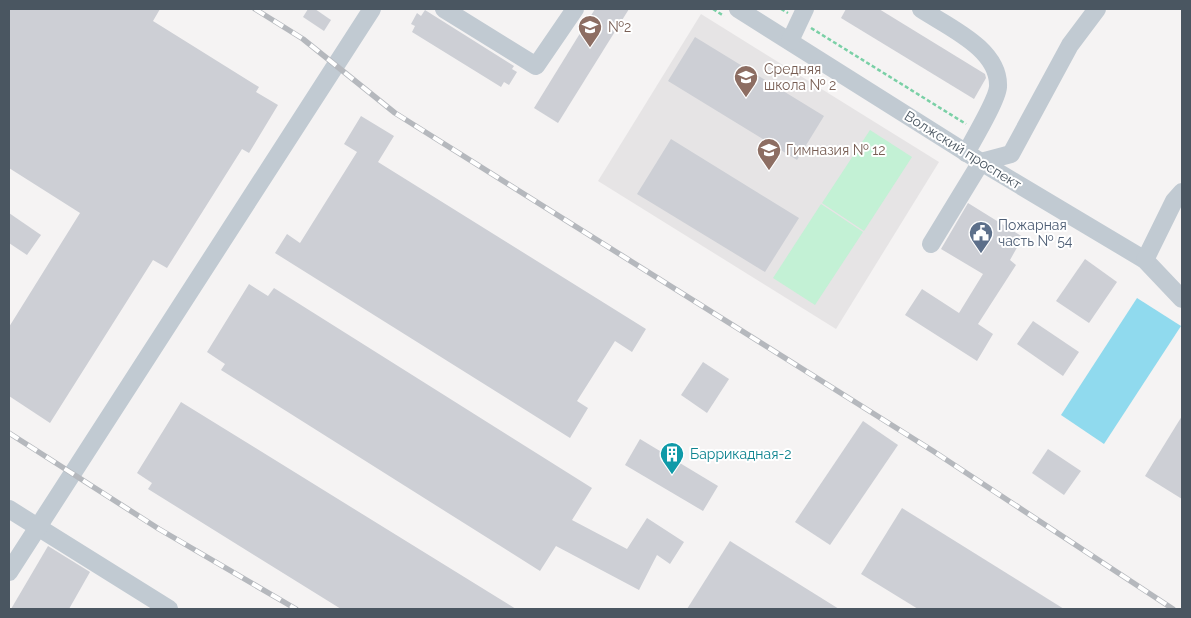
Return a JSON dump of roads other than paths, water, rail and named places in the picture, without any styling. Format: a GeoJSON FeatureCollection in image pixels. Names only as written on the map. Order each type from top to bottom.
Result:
{"type":"FeatureCollection","features":[{"type":"Feature","properties":{"kind":"street"},"geometry":{"type":"LineString","coordinates":[[9,572],[372,9]]}},
{"type":"Feature","properties":{"kind":"street"},"geometry":{"type":"LineString","coordinates":[[444,9],[536,66],[575,9]]}},
{"type":"Feature","properties":{"kind":"street","name":"Волжский проспект"},"geometry":{"type":"LineString","coordinates":[[738,9],[966,153],[1146,260],[1182,299]]}},
{"type":"Feature","properties":{"kind":"street"},"geometry":{"type":"LineString","coordinates":[[921,9],[972,43],[993,62],[998,88],[966,153]]}},
{"type":"Feature","properties":{"kind":"street"},"geometry":{"type":"LineString","coordinates":[[931,244],[981,162],[1011,154],[1070,45],[1098,9]]}},
{"type":"Feature","properties":{"kind":"street"},"geometry":{"type":"LineString","coordinates":[[790,42],[802,14]]}},
{"type":"Feature","properties":{"kind":"street"},"geometry":{"type":"LineString","coordinates":[[1146,260],[1174,201],[1182,192]]}},
{"type":"Feature","properties":{"kind":"street"},"geometry":{"type":"LineString","coordinates":[[9,509],[169,609]]}},
{"type":"Feature","properties":{"kind":"water"},"geometry":{"type":"Polygon","coordinates":[[[1137,298],[1181,326],[1104,444],[1061,415],[1137,298]]]}},
{"type":"Feature","properties":{"kind":"railway"},"geometry":{"type":"LineString","coordinates":[[255,9],[303,39],[395,113],[933,451],[1173,609]]}},
{"type":"Feature","properties":{"kind":"railway"},"geometry":{"type":"LineString","coordinates":[[9,433],[159,529],[296,609]]}},
{"type":"Feature","properties":{"kind":"place","name":"№2"},"geometry":{"type":"Point","coordinates":[590,48]}},
{"type":"Feature","properties":{"kind":"place","name":"Средняя школа № 2"},"geometry":{"type":"Point","coordinates":[746,98]}},
{"type":"Feature","properties":{"kind":"place","name":"Гимназия № 12"},"geometry":{"type":"Point","coordinates":[769,171]}},
{"type":"Feature","properties":{"kind":"place","name":"Пожарная часть № 54"},"geometry":{"type":"Point","coordinates":[981,254]}},
{"type":"Feature","properties":{"kind":"place","name":"Баррикадная-2"},"geometry":{"type":"Point","coordinates":[672,475]}}]}
